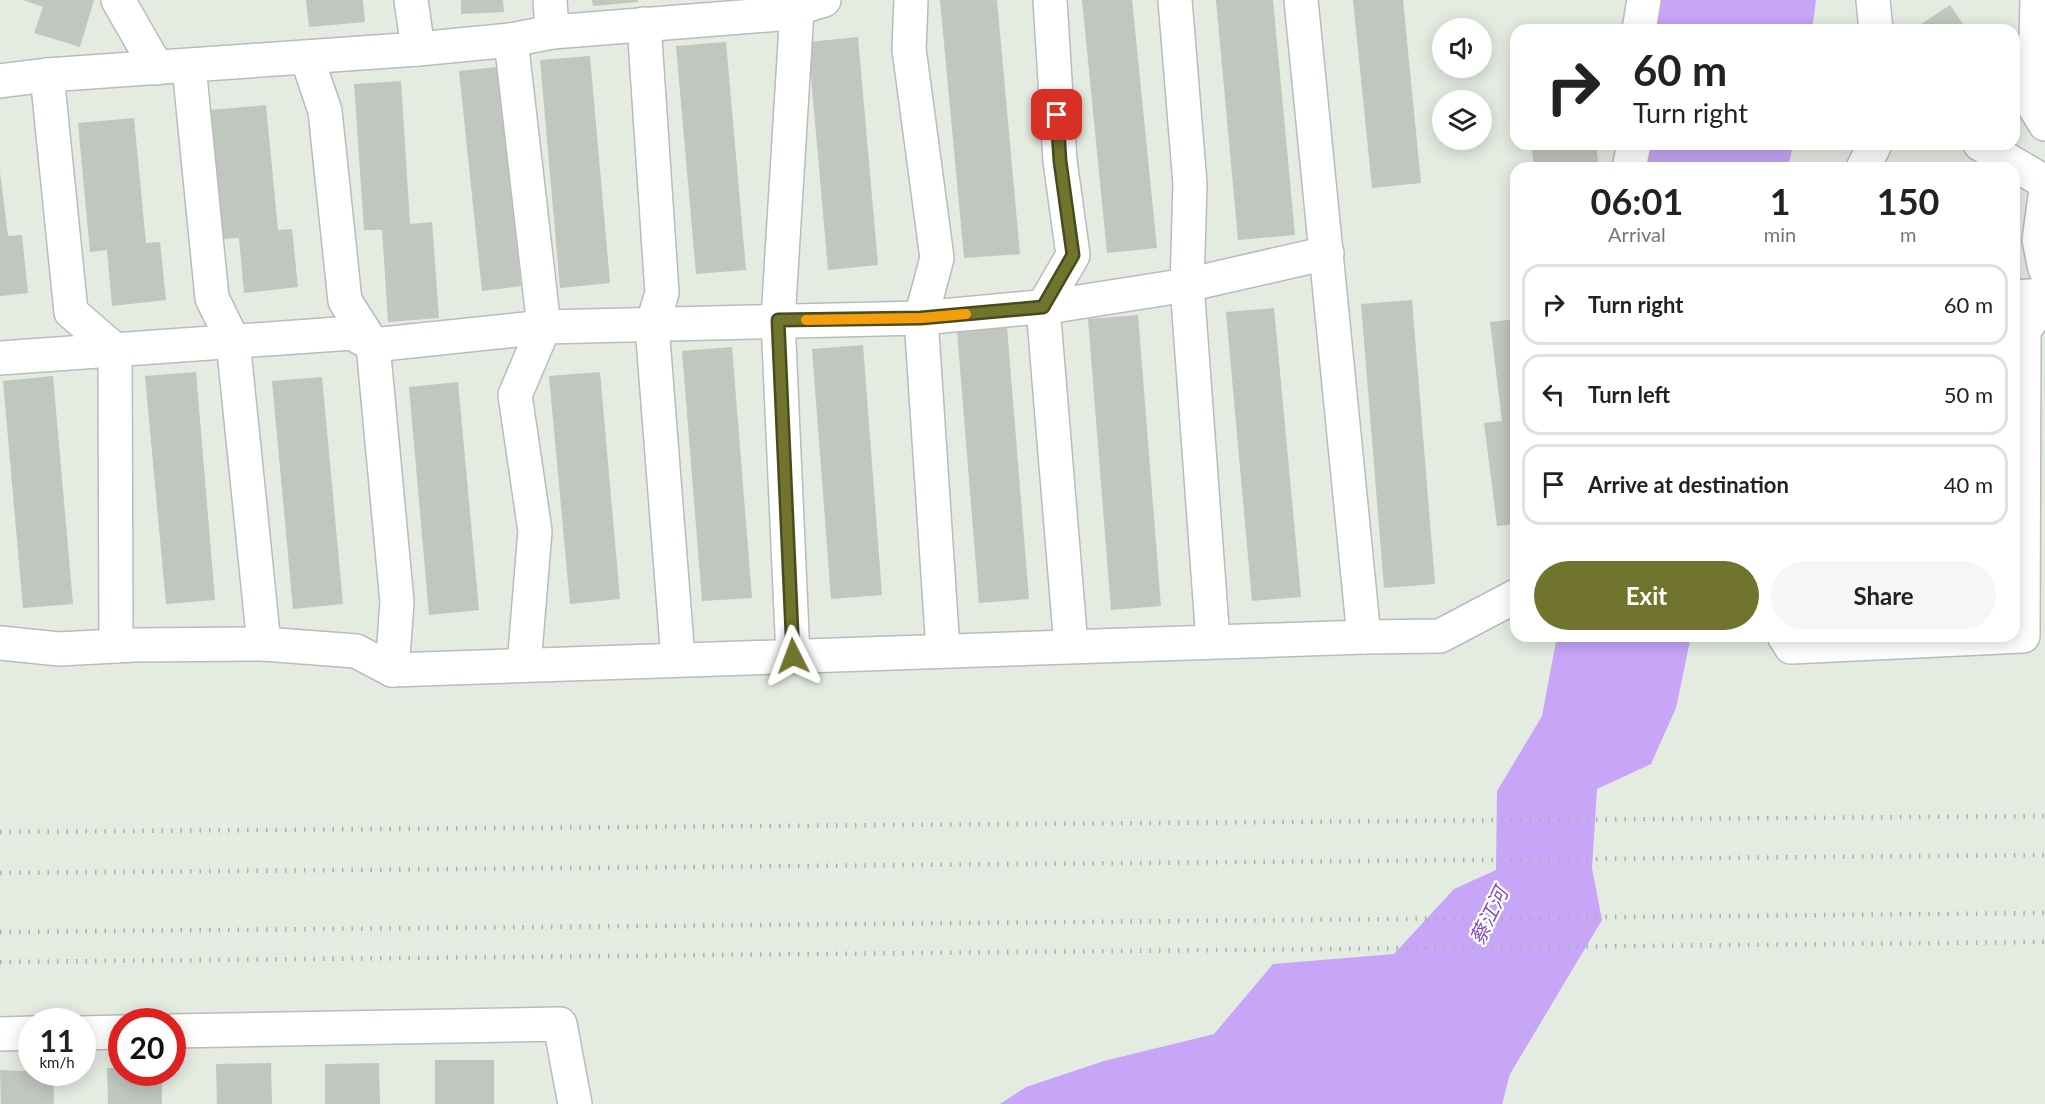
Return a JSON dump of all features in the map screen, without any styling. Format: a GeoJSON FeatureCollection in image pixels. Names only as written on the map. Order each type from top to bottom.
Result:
{"type":"FeatureCollection","features":[{"type":"Feature","properties":{"kind":"lane"},"geometry":{"type":"LineString","coordinates":[[118,0],[157,68]]}},
{"type":"Feature","properties":{"kind":"lane"},"geometry":{"type":"LineString","coordinates":[[411,0],[418,49]]}},
{"type":"Feature","properties":{"kind":"lane"},"geometry":{"type":"LineString","coordinates":[[912,0],[909,49],[937,258],[921,318],[943,650]]}},
{"type":"Feature","properties":{"kind":"lane"},"geometry":{"type":"LineString","coordinates":[[1050,0],[1060,161],[1073,255],[1043,307],[1071,646]]}},
{"type":"Feature","properties":{"kind":"lane"},"geometry":{"type":"LineString","coordinates":[[1175,0],[1190,184],[1187,285],[1213,641]]}},
{"type":"Feature","properties":{"kind":"lane"},"geometry":{"type":"LineString","coordinates":[[1301,0],[1364,637]]}},
{"type":"Feature","properties":{"kind":"lane"},"geometry":{"type":"LineString","coordinates":[[1640,24],[1644,0]]}},
{"type":"Feature","properties":{"kind":"lane"},"geometry":{"type":"LineString","coordinates":[[1873,0],[1875,24]]}},
{"type":"Feature","properties":{"kind":"lane"},"geometry":{"type":"LineString","coordinates":[[2037,0],[2041,110]]}},
{"type":"Feature","properties":{"kind":"lane"},"geometry":{"type":"LineString","coordinates":[[0,81],[47,75],[307,58],[511,40],[551,16],[644,24],[696,10],[779,14],[811,5],[778,320],[793,656]]}},
{"type":"Feature","properties":{"kind":"lane"},"geometry":{"type":"LineString","coordinates":[[644,24],[662,293],[652,326],[678,659]]}},
{"type":"Feature","properties":{"kind":"lane"},"geometry":{"type":"LineString","coordinates":[[511,40],[544,327],[515,395],[535,531],[524,665]]}},
{"type":"Feature","properties":{"kind":"lane"},"geometry":{"type":"LineString","coordinates":[[307,58],[325,111],[345,301],[373,345],[397,602],[392,670]]}},
{"type":"Feature","properties":{"kind":"lane"},"geometry":{"type":"LineString","coordinates":[[189,66],[212,298],[233,341],[264,644]]}},
{"type":"Feature","properties":{"kind":"lane"},"geometry":{"type":"LineString","coordinates":[[47,75],[71,312],[115,350],[116,646]]}},
{"type":"Feature","properties":{"kind":"lane"},"geometry":{"type":"LineString","coordinates":[[1990,150],[2011,162]]}},
{"type":"Feature","properties":{"kind":"lane"},"geometry":{"type":"LineString","coordinates":[[2020,167],[2045,182]]}},
{"type":"Feature","properties":{"kind":"lane"},"geometry":{"type":"LineString","coordinates":[[2045,197],[2039,240],[2045,269]]}},
{"type":"Feature","properties":{"kind":"lane"},"geometry":{"type":"LineString","coordinates":[[0,358],[352,333],[373,345],[544,327],[921,318],[1043,307],[1187,285],[1327,253]]}},
{"type":"Feature","properties":{"kind":"lane"},"geometry":{"type":"LineString","coordinates":[[2020,297],[2045,295]]}},
{"type":"Feature","properties":{"kind":"lane"},"geometry":{"type":"LineString","coordinates":[[2020,636],[2023,636],[2024,330],[2045,302]]}},
{"type":"Feature","properties":{"kind":"lane"},"geometry":{"type":"LineString","coordinates":[[0,643],[59,649],[264,644],[356,651],[392,670],[1213,641],[1440,636],[1510,599]]}},
{"type":"Feature","properties":{"kind":"lane"},"geometry":{"type":"LineString","coordinates":[[1788,642],[1791,647],[1849,642]]}},
{"type":"Feature","properties":{"kind":"lane"},"geometry":{"type":"LineString","coordinates":[[186,1031],[560,1024],[575,1104]]}},
{"type":"Feature","properties":{"kind":"lane"},"geometry":{"type":"LineString","coordinates":[[0,1034],[18,1034]]}},
{"type":"Feature","properties":{"kind":"water"},"geometry":{"type":"Polygon","coordinates":[[[1660,0],[1816,0],[1813,24],[1658,24],[1660,0]]]}},
{"type":"Feature","properties":{"kind":"water"},"geometry":{"type":"Polygon","coordinates":[[[1648,150],[1792,150],[1789,162],[1646,162],[1648,150]]]}},
{"type":"Feature","properties":{"kind":"water","name":"蔡江河"},"geometry":{"type":"Polygon","coordinates":[[[1556,642],[1690,642],[1676,708],[1651,764],[1597,789],[1592,868],[1602,920],[1510,1074],[1502,1104],[1000,1104],[1026,1087],[1104,1061],[1214,1034],[1273,964],[1394,954],[1454,889],[1496,870],[1497,791],[1542,716],[1556,642]]]}},
{"type":"Feature","properties":{"kind":"building"},"geometry":{"type":"Polygon","coordinates":[[[23,0],[94,0],[80,47],[34,33],[43,7],[23,0]]]}},
{"type":"Feature","properties":{"kind":"building"},"geometry":{"type":"Polygon","coordinates":[[[306,0],[363,0],[365,22],[309,27],[306,0]]]}},
{"type":"Feature","properties":{"kind":"building"},"geometry":{"type":"Polygon","coordinates":[[[461,0],[503,0],[504,12],[461,14],[461,0]]]}},
{"type":"Feature","properties":{"kind":"building"},"geometry":{"type":"Polygon","coordinates":[[[592,0],[638,0],[638,2],[593,6],[592,0]]]}},
{"type":"Feature","properties":{"kind":"building"},"geometry":{"type":"Polygon","coordinates":[[[940,0],[997,0],[1020,254],[964,258],[940,0]]]}},
{"type":"Feature","properties":{"kind":"building"},"geometry":{"type":"Polygon","coordinates":[[[1082,0],[1132,0],[1157,248],[1107,253],[1082,0]]]}},
{"type":"Feature","properties":{"kind":"building"},"geometry":{"type":"Polygon","coordinates":[[[1216,0],[1273,0],[1295,235],[1238,240],[1216,0]]]}},
{"type":"Feature","properties":{"kind":"building"},"geometry":{"type":"Polygon","coordinates":[[[1353,0],[1403,0],[1421,183],[1372,188],[1353,0]]]}},
{"type":"Feature","properties":{"kind":"building"},"geometry":{"type":"Polygon","coordinates":[[[1950,5],[1963,24],[1921,24],[1950,5]]]}},
{"type":"Feature","properties":{"kind":"building"},"geometry":{"type":"Polygon","coordinates":[[[858,37],[878,265],[828,270],[808,42],[858,37]]]}},
{"type":"Feature","properties":{"kind":"building"},"geometry":{"type":"Polygon","coordinates":[[[726,42],[746,270],[696,274],[676,46],[726,42]]]}},
{"type":"Feature","properties":{"kind":"building"},"geometry":{"type":"Polygon","coordinates":[[[590,56],[610,283],[560,288],[540,60],[590,56]]]}},
{"type":"Feature","properties":{"kind":"building"},"geometry":{"type":"Polygon","coordinates":[[[497,67],[521,286],[482,291],[459,71],[497,67]]]}},
{"type":"Feature","properties":{"kind":"building"},"geometry":{"type":"Polygon","coordinates":[[[401,81],[410,224],[432,222],[439,318],[388,322],[382,230],[364,230],[354,84],[401,81]]]}},
{"type":"Feature","properties":{"kind":"building"},"geometry":{"type":"Polygon","coordinates":[[[266,105],[278,230],[292,229],[298,287],[244,293],[239,238],[222,239],[210,110],[266,105]]]}},
{"type":"Feature","properties":{"kind":"building"},"geometry":{"type":"Polygon","coordinates":[[[134,118],[146,243],[160,242],[166,300],[112,306],[107,250],[90,252],[78,123],[134,118]]]}},
{"type":"Feature","properties":{"kind":"building"},"geometry":{"type":"Polygon","coordinates":[[[1532,150],[1597,150],[1598,162],[1533,162],[1532,150]]]}},
{"type":"Feature","properties":{"kind":"building"},"geometry":{"type":"Polygon","coordinates":[[[0,172],[8,236],[22,235],[28,293],[0,296],[0,172]]]}},
{"type":"Feature","properties":{"kind":"building"},"geometry":{"type":"Polygon","coordinates":[[[1412,300],[1435,584],[1384,588],[1361,304],[1412,300]]]}},
{"type":"Feature","properties":{"kind":"building"},"geometry":{"type":"Polygon","coordinates":[[[1274,308],[1301,597],[1252,601],[1226,312],[1274,308]]]}},
{"type":"Feature","properties":{"kind":"building"},"geometry":{"type":"Polygon","coordinates":[[[1138,315],[1161,606],[1111,610],[1088,319],[1138,315]]]}},
{"type":"Feature","properties":{"kind":"building"},"geometry":{"type":"Polygon","coordinates":[[[1510,320],[1510,525],[1497,526],[1484,423],[1502,421],[1490,322],[1510,320]]]}},
{"type":"Feature","properties":{"kind":"building"},"geometry":{"type":"Polygon","coordinates":[[[1007,327],[1029,599],[979,603],[957,331],[1007,327]]]}},
{"type":"Feature","properties":{"kind":"building"},"geometry":{"type":"Polygon","coordinates":[[[863,345],[882,595],[831,599],[812,349],[863,345]]]}},
{"type":"Feature","properties":{"kind":"building"},"geometry":{"type":"Polygon","coordinates":[[[732,347],[752,598],[702,601],[682,351],[732,347]]]}},
{"type":"Feature","properties":{"kind":"building"},"geometry":{"type":"Polygon","coordinates":[[[196,372],[215,600],[166,604],[145,376],[196,372]]]}},
{"type":"Feature","properties":{"kind":"building"},"geometry":{"type":"Polygon","coordinates":[[[600,372],[620,599],[570,604],[549,376],[600,372]]]}},
{"type":"Feature","properties":{"kind":"building"},"geometry":{"type":"Polygon","coordinates":[[[53,376],[73,604],[23,608],[3,381],[53,376]]]}},
{"type":"Feature","properties":{"kind":"building"},"geometry":{"type":"Polygon","coordinates":[[[322,377],[343,604],[293,609],[272,381],[322,377]]]}},
{"type":"Feature","properties":{"kind":"building"},"geometry":{"type":"Polygon","coordinates":[[[458,382],[479,610],[429,615],[409,387],[458,382]]]}},
{"type":"Feature","properties":{"kind":"building"},"geometry":{"type":"Polygon","coordinates":[[[435,1060],[494,1060],[494,1104],[435,1104],[435,1060]]]}},
{"type":"Feature","properties":{"kind":"building"},"geometry":{"type":"Polygon","coordinates":[[[271,1063],[272,1104],[217,1104],[216,1064],[271,1063]]]}},
{"type":"Feature","properties":{"kind":"building"},"geometry":{"type":"Polygon","coordinates":[[[379,1063],[380,1104],[325,1104],[325,1064],[379,1063]]]}},
{"type":"Feature","properties":{"kind":"building"},"geometry":{"type":"Polygon","coordinates":[[[107,1068],[108,1086],[162,1086],[162,1104],[108,1104],[107,1068]]]}},
{"type":"Feature","properties":{"kind":"building"},"geometry":{"type":"Polygon","coordinates":[[[0,1070],[18,1071],[18,1086],[53,1086],[54,1104],[1,1104],[0,1070]]]}},
{"type":"Feature","properties":{"kind":"railway"},"geometry":{"type":"LineString","coordinates":[[0,832],[2045,816]]}},
{"type":"Feature","properties":{"kind":"railway"},"geometry":{"type":"LineString","coordinates":[[0,873],[2045,855]]}},
{"type":"Feature","properties":{"kind":"railway"},"geometry":{"type":"LineString","coordinates":[[0,932],[2045,913]]}},
{"type":"Feature","properties":{"kind":"railway"},"geometry":{"type":"LineString","coordinates":[[0,962],[2045,942]]}},
{"type":"Feature","properties":{"kind":"slow traffic"},"geometry":{"type":"LineString","coordinates":[[806,320],[921,318],[966,314]]}},
{"type":"Feature","properties":{"kind":"route"},"geometry":{"type":"LineString","coordinates":[[793,656],[778,320],[921,318],[1043,307],[1073,255],[1060,161],[1057,115]]}}]}
